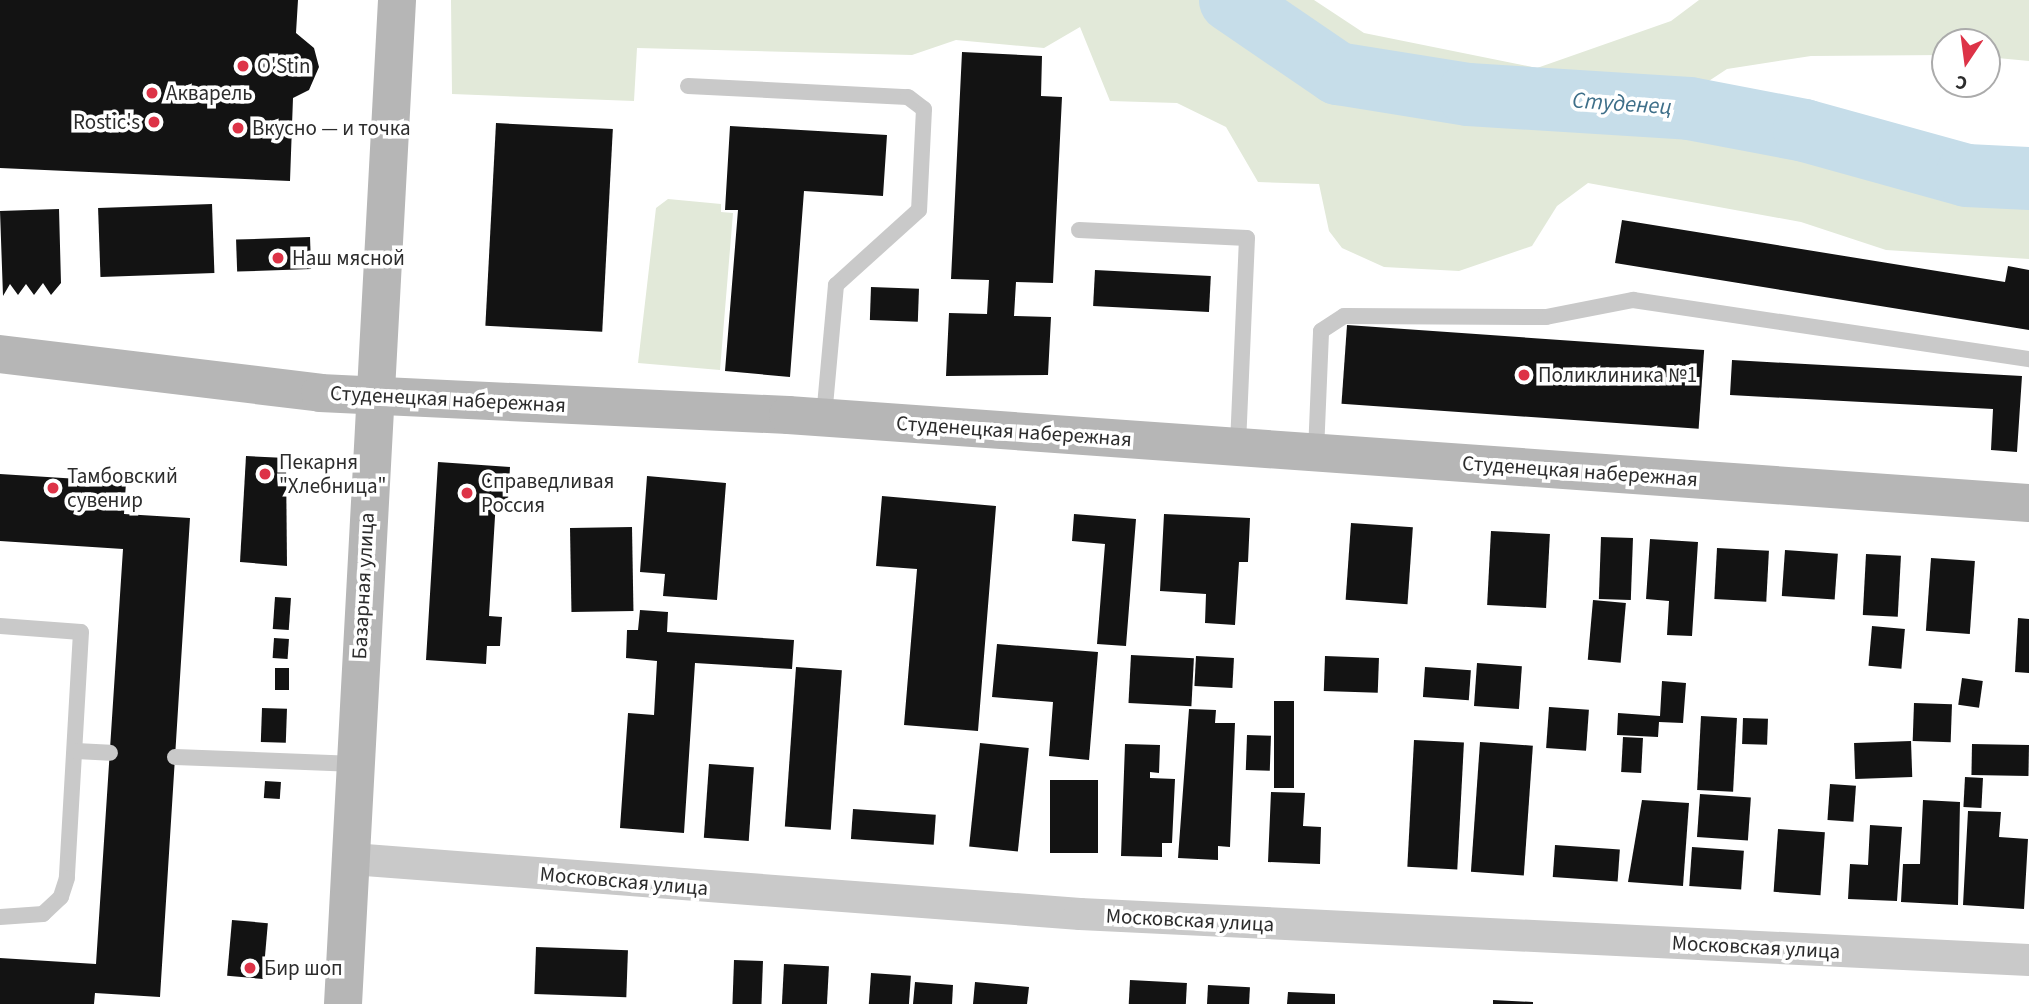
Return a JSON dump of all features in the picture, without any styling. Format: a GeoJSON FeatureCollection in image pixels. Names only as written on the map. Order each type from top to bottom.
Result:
{"type":"FeatureCollection","features":[{"type":"Feature","properties":{"kind":"street","name":"Базарная улица"},"geometry":{"type":"LineString","coordinates":[[343,1004],[372,397],[397,0]]}},
{"type":"Feature","properties":{"kind":"street","name":"Студенецкая набережная"},"geometry":{"type":"LineString","coordinates":[[0,354],[372,397],[824,418],[2029,503]]}},
{"type":"Feature","properties":{"kind":"street","name":"Московская улица"},"geometry":{"type":"LineString","coordinates":[[352,859],[1080,914],[2029,960]]}},
{"type":"Feature","properties":{"kind":"lane"},"geometry":{"type":"LineString","coordinates":[[688,86],[908,97],[924,109],[919,211],[836,285],[824,418]]}},
{"type":"Feature","properties":{"kind":"lane"},"geometry":{"type":"LineString","coordinates":[[1079,230],[1247,238],[1238,447]]}},
{"type":"Feature","properties":{"kind":"lane"},"geometry":{"type":"LineString","coordinates":[[1316,452],[1321,331],[1344,316],[1546,317],[1633,300],[2029,359]]}},
{"type":"Feature","properties":{"kind":"lane"},"geometry":{"type":"LineString","coordinates":[[0,626],[82,632],[76,751],[61,897],[43,914],[0,917]]}},
{"type":"Feature","properties":{"kind":"lane"},"geometry":{"type":"LineString","coordinates":[[76,751],[110,753]]}},
{"type":"Feature","properties":{"kind":"lane"},"geometry":{"type":"LineString","coordinates":[[175,757],[356,764]]}},
{"type":"Feature","properties":{"kind":"green space"},"geometry":{"type":"Polygon","coordinates":[[[451,0],[1314,0],[1364,33],[1537,68],[1671,21],[1699,0],[2029,0],[2029,61],[2001,58],[2001,28],[1931,28],[1931,55],[1811,56],[1727,69],[1689,94],[1695,121],[1718,138],[2029,195],[2029,259],[1886,250],[1801,222],[1588,183],[1557,206],[1532,246],[1459,271],[1384,267],[1342,248],[1329,231],[1319,184],[1258,182],[1226,127],[1177,103],[1110,101],[1080,27],[1044,48],[956,40],[912,55],[637,48],[634,101],[452,94],[451,0]]]}},
{"type":"Feature","properties":{"kind":"green space"},"geometry":{"type":"Polygon","coordinates":[[[668,199],[721,204],[721,212],[733,213],[720,370],[638,363],[656,208],[668,199]]]}},
{"type":"Feature","properties":{"kind":"building","name":"Акварель"},"geometry":{"type":"Polygon","coordinates":[[[0,0],[298,0],[296,33],[314,48],[319,67],[309,90],[293,98],[290,181],[0,168],[0,0]]]}},
{"type":"Feature","properties":{"kind":"building"},"geometry":{"type":"Polygon","coordinates":[[[962,52],[1042,56],[1041,96],[1062,97],[1053,283],[1016,282],[1014,316],[1051,317],[1048,375],[946,376],[949,313],[987,314],[989,280],[951,279],[962,52]]]}},
{"type":"Feature","properties":{"kind":"building"},"geometry":{"type":"Polygon","coordinates":[[[496,123],[613,129],[602,332],[485,326],[496,123]]]}},
{"type":"Feature","properties":{"kind":"building"},"geometry":{"type":"Polygon","coordinates":[[[730,126],[887,135],[883,196],[804,191],[790,377],[725,371],[738,210],[725,210],[730,126]]]}},
{"type":"Feature","properties":{"kind":"building"},"geometry":{"type":"Polygon","coordinates":[[[212,204],[214,273],[100,277],[98,208],[212,204]]]}},
{"type":"Feature","properties":{"kind":"building"},"geometry":{"type":"Polygon","coordinates":[[[59,209],[61,283],[51,295],[43,283],[34,295],[26,284],[18,295],[10,284],[3,296],[0,211],[59,209]]]}},
{"type":"Feature","properties":{"kind":"building"},"geometry":{"type":"Polygon","coordinates":[[[1622,220],[2005,282],[2008,266],[2029,270],[2029,330],[1615,263],[1622,220]]]}},
{"type":"Feature","properties":{"kind":"building"},"geometry":{"type":"Polygon","coordinates":[[[310,237],[311,269],[237,272],[236,240],[310,237]]]}},
{"type":"Feature","properties":{"kind":"building"},"geometry":{"type":"Polygon","coordinates":[[[1095,270],[1211,276],[1209,312],[1093,306],[1095,270]]]}},
{"type":"Feature","properties":{"kind":"building"},"geometry":{"type":"Polygon","coordinates":[[[871,287],[919,289],[918,322],[870,320],[871,287]]]}},
{"type":"Feature","properties":{"kind":"building","name":"Поликлиника №1"},"geometry":{"type":"Polygon","coordinates":[[[1347,325],[1704,350],[1699,429],[1341,404],[1347,325]]]}},
{"type":"Feature","properties":{"kind":"building"},"geometry":{"type":"Polygon","coordinates":[[[1732,360],[2022,376],[2017,452],[1991,450],[1993,409],[1730,395],[1732,360]]]}},
{"type":"Feature","properties":{"kind":"building"},"geometry":{"type":"Polygon","coordinates":[[[246,456],[286,458],[287,566],[240,562],[246,456]]]}},
{"type":"Feature","properties":{"kind":"building"},"geometry":{"type":"Polygon","coordinates":[[[438,462],[510,467],[508,500],[496,500],[489,616],[502,617],[500,646],[487,646],[486,664],[426,660],[438,462]]]}},
{"type":"Feature","properties":{"kind":"building"},"geometry":{"type":"Polygon","coordinates":[[[0,474],[126,482],[124,514],[190,518],[160,997],[95,993],[94,1004],[0,1004],[0,958],[96,964],[123,549],[0,541],[0,474]]]}},
{"type":"Feature","properties":{"kind":"building"},"geometry":{"type":"Polygon","coordinates":[[[647,476],[726,483],[717,600],[663,596],[665,574],[640,572],[647,476]]]}},
{"type":"Feature","properties":{"kind":"building"},"geometry":{"type":"Polygon","coordinates":[[[882,496],[996,506],[978,731],[904,725],[917,569],[876,566],[882,496]]]}},
{"type":"Feature","properties":{"kind":"building"},"geometry":{"type":"Polygon","coordinates":[[[1074,514],[1136,519],[1126,646],[1097,644],[1105,544],[1072,541],[1074,514]]]}},
{"type":"Feature","properties":{"kind":"building"},"geometry":{"type":"Polygon","coordinates":[[[1164,514],[1250,518],[1248,562],[1239,562],[1235,625],[1205,623],[1206,594],[1160,591],[1164,514]]]}},
{"type":"Feature","properties":{"kind":"building"},"geometry":{"type":"Polygon","coordinates":[[[1351,523],[1413,527],[1407,604],[1346,600],[1351,523]]]}},
{"type":"Feature","properties":{"kind":"building"},"geometry":{"type":"Polygon","coordinates":[[[632,527],[633,611],[571,612],[570,528],[632,527]]]}},
{"type":"Feature","properties":{"kind":"building"},"geometry":{"type":"Polygon","coordinates":[[[1491,531],[1550,534],[1546,608],[1487,605],[1491,531]]]}},
{"type":"Feature","properties":{"kind":"building"},"geometry":{"type":"Polygon","coordinates":[[[1601,537],[1633,538],[1631,600],[1599,599],[1601,537]]]}},
{"type":"Feature","properties":{"kind":"building"},"geometry":{"type":"Polygon","coordinates":[[[1650,539],[1698,542],[1692,636],[1667,635],[1669,601],[1646,599],[1650,539]]]}},
{"type":"Feature","properties":{"kind":"building"},"geometry":{"type":"Polygon","coordinates":[[[1717,548],[1769,551],[1766,602],[1714,599],[1717,548]]]}},
{"type":"Feature","properties":{"kind":"building"},"geometry":{"type":"Polygon","coordinates":[[[1785,550],[1838,554],[1835,600],[1782,596],[1785,550]]]}},
{"type":"Feature","properties":{"kind":"building"},"geometry":{"type":"Polygon","coordinates":[[[1866,554],[1901,556],[1898,617],[1863,615],[1866,554]]]}},
{"type":"Feature","properties":{"kind":"building"},"geometry":{"type":"Polygon","coordinates":[[[1931,558],[1975,561],[1970,634],[1926,631],[1931,558]]]}},
{"type":"Feature","properties":{"kind":"building"},"geometry":{"type":"Polygon","coordinates":[[[275,597],[291,598],[289,630],[273,629],[275,597]]]}},
{"type":"Feature","properties":{"kind":"building"},"geometry":{"type":"Polygon","coordinates":[[[1593,600],[1626,603],[1621,663],[1588,660],[1593,600]]]}},
{"type":"Feature","properties":{"kind":"building"},"geometry":{"type":"Polygon","coordinates":[[[640,610],[668,612],[667,632],[794,640],[792,669],[695,663],[684,833],[620,828],[628,713],[654,715],[657,661],[626,658],[627,630],[638,630],[640,610]]]}},
{"type":"Feature","properties":{"kind":"building"},"geometry":{"type":"Polygon","coordinates":[[[2018,618],[2029,619],[2029,673],[2015,672],[2018,618]]]}},
{"type":"Feature","properties":{"kind":"building"},"geometry":{"type":"Polygon","coordinates":[[[1872,626],[1905,629],[1901,669],[1869,666],[1872,626]]]}},
{"type":"Feature","properties":{"kind":"building"},"geometry":{"type":"Polygon","coordinates":[[[274,638],[289,639],[288,659],[273,658],[274,638]]]}},
{"type":"Feature","properties":{"kind":"building"},"geometry":{"type":"Polygon","coordinates":[[[997,644],[1098,652],[1089,760],[1049,756],[1053,702],[992,697],[997,644]]]}},
{"type":"Feature","properties":{"kind":"building"},"geometry":{"type":"Polygon","coordinates":[[[1131,655],[1194,658],[1191,706],[1128,703],[1131,655]]]}},
{"type":"Feature","properties":{"kind":"building"},"geometry":{"type":"Polygon","coordinates":[[[1196,656],[1234,658],[1232,688],[1194,686],[1196,656]]]}},
{"type":"Feature","properties":{"kind":"building"},"geometry":{"type":"Polygon","coordinates":[[[1325,656],[1379,658],[1378,693],[1324,691],[1325,656]]]}},
{"type":"Feature","properties":{"kind":"building"},"geometry":{"type":"Polygon","coordinates":[[[1477,663],[1522,666],[1519,709],[1474,706],[1477,663]]]}},
{"type":"Feature","properties":{"kind":"building"},"geometry":{"type":"Polygon","coordinates":[[[796,667],[842,670],[831,830],[785,827],[796,667]]]}},
{"type":"Feature","properties":{"kind":"building"},"geometry":{"type":"Polygon","coordinates":[[[1425,667],[1471,670],[1469,700],[1423,697],[1425,667]]]}},
{"type":"Feature","properties":{"kind":"building"},"geometry":{"type":"Polygon","coordinates":[[[275,668],[289,668],[289,690],[275,690],[275,668]]]}},
{"type":"Feature","properties":{"kind":"building"},"geometry":{"type":"Polygon","coordinates":[[[1962,678],[1983,681],[1979,708],[1958,705],[1962,678]]]}},
{"type":"Feature","properties":{"kind":"building"},"geometry":{"type":"Polygon","coordinates":[[[1662,681],[1686,683],[1683,723],[1659,722],[1658,737],[1617,735],[1618,713],[1660,716],[1662,681]]]}},
{"type":"Feature","properties":{"kind":"building"},"geometry":{"type":"Polygon","coordinates":[[[1274,701],[1294,701],[1294,788],[1274,788],[1274,701]]]}},
{"type":"Feature","properties":{"kind":"building"},"geometry":{"type":"Polygon","coordinates":[[[1914,703],[1952,704],[1951,742],[1913,741],[1914,703]]]}},
{"type":"Feature","properties":{"kind":"building"},"geometry":{"type":"Polygon","coordinates":[[[1549,707],[1589,710],[1586,751],[1546,748],[1549,707]]]}},
{"type":"Feature","properties":{"kind":"building"},"geometry":{"type":"Polygon","coordinates":[[[262,708],[287,709],[286,743],[261,742],[262,708]]]}},
{"type":"Feature","properties":{"kind":"building"},"geometry":{"type":"Polygon","coordinates":[[[1189,709],[1216,710],[1215,723],[1235,723],[1230,847],[1218,846],[1218,860],[1178,858],[1189,709]]]}},
{"type":"Feature","properties":{"kind":"building"},"geometry":{"type":"Polygon","coordinates":[[[1701,716],[1737,718],[1733,792],[1697,790],[1701,716]]]}},
{"type":"Feature","properties":{"kind":"building"},"geometry":{"type":"Polygon","coordinates":[[[1743,718],[1768,719],[1767,745],[1742,744],[1743,718]]]}},
{"type":"Feature","properties":{"kind":"building"},"geometry":{"type":"Polygon","coordinates":[[[1247,735],[1271,736],[1270,771],[1246,770],[1247,735]]]}},
{"type":"Feature","properties":{"kind":"building"},"geometry":{"type":"Polygon","coordinates":[[[1623,737],[1643,738],[1641,773],[1621,772],[1623,737]]]}},
{"type":"Feature","properties":{"kind":"building"},"geometry":{"type":"Polygon","coordinates":[[[1414,740],[1464,743],[1457,869],[1407,867],[1414,740]]]}},
{"type":"Feature","properties":{"kind":"building"},"geometry":{"type":"Polygon","coordinates":[[[1911,741],[1912,777],[1855,779],[1854,743],[1911,741]]]}},
{"type":"Feature","properties":{"kind":"building"},"geometry":{"type":"Polygon","coordinates":[[[1480,742],[1533,746],[1524,875],[1471,872],[1480,742]]]}},
{"type":"Feature","properties":{"kind":"building"},"geometry":{"type":"Polygon","coordinates":[[[980,743],[1029,748],[1018,852],[969,846],[980,743]]]}},
{"type":"Feature","properties":{"kind":"building"},"geometry":{"type":"Polygon","coordinates":[[[1125,744],[1160,745],[1159,773],[1150,772],[1150,778],[1175,779],[1172,843],[1162,843],[1162,857],[1121,856],[1125,744]]]}},
{"type":"Feature","properties":{"kind":"building"},"geometry":{"type":"Polygon","coordinates":[[[1972,744],[2029,745],[2028,776],[1971,775],[1972,744]]]}},
{"type":"Feature","properties":{"kind":"building"},"geometry":{"type":"Polygon","coordinates":[[[709,764],[754,767],[749,841],[704,838],[709,764]]]}},
{"type":"Feature","properties":{"kind":"building"},"geometry":{"type":"Polygon","coordinates":[[[1965,777],[1983,778],[1981,808],[1963,807],[1965,777]]]}},
{"type":"Feature","properties":{"kind":"building"},"geometry":{"type":"Polygon","coordinates":[[[1050,780],[1098,780],[1098,853],[1050,853],[1050,780]]]}},
{"type":"Feature","properties":{"kind":"building"},"geometry":{"type":"Polygon","coordinates":[[[265,781],[281,782],[280,799],[264,798],[265,781]]]}},
{"type":"Feature","properties":{"kind":"building"},"geometry":{"type":"Polygon","coordinates":[[[1830,784],[1856,786],[1853,822],[1827,820],[1830,784]]]}},
{"type":"Feature","properties":{"kind":"building"},"geometry":{"type":"Polygon","coordinates":[[[1271,792],[1305,793],[1303,826],[1321,827],[1320,864],[1268,862],[1271,792]]]}},
{"type":"Feature","properties":{"kind":"building"},"geometry":{"type":"Polygon","coordinates":[[[1700,794],[1751,798],[1748,840],[1697,837],[1700,794]]]}},
{"type":"Feature","properties":{"kind":"building"},"geometry":{"type":"Polygon","coordinates":[[[1642,800],[1689,803],[1683,886],[1628,882],[1642,800]]]}},
{"type":"Feature","properties":{"kind":"building"},"geometry":{"type":"Polygon","coordinates":[[[1923,800],[1960,802],[1958,905],[1901,902],[1903,864],[1920,864],[1923,800]]]}},
{"type":"Feature","properties":{"kind":"building"},"geometry":{"type":"Polygon","coordinates":[[[853,809],[936,815],[934,845],[851,839],[853,809]]]}},
{"type":"Feature","properties":{"kind":"building"},"geometry":{"type":"Polygon","coordinates":[[[1968,811],[2001,812],[1999,837],[2028,839],[2024,909],[1963,905],[1968,811]]]}},
{"type":"Feature","properties":{"kind":"building"},"geometry":{"type":"Polygon","coordinates":[[[1870,825],[1902,827],[1897,901],[1848,899],[1850,864],[1868,865],[1870,825]]]}},
{"type":"Feature","properties":{"kind":"building"},"geometry":{"type":"Polygon","coordinates":[[[1778,829],[1825,832],[1820,895],[1774,892],[1778,829]]]}},
{"type":"Feature","properties":{"kind":"building"},"geometry":{"type":"Polygon","coordinates":[[[1555,845],[1620,850],[1618,881],[1553,877],[1555,845]]]}},
{"type":"Feature","properties":{"kind":"building"},"geometry":{"type":"Polygon","coordinates":[[[1692,847],[1744,851],[1741,890],[1689,886],[1692,847]]]}},
{"type":"Feature","properties":{"kind":"building"},"geometry":{"type":"Polygon","coordinates":[[[232,920],[268,923],[263,979],[227,976],[232,920]]]}},
{"type":"Feature","properties":{"kind":"building"},"geometry":{"type":"Polygon","coordinates":[[[536,947],[628,950],[626,997],[534,994],[536,947]]]}},
{"type":"Feature","properties":{"kind":"building"},"geometry":{"type":"Polygon","coordinates":[[[734,960],[763,961],[761,1004],[732,1004],[734,960]]]}},
{"type":"Feature","properties":{"kind":"building"},"geometry":{"type":"Polygon","coordinates":[[[784,964],[829,966],[827,1004],[782,1004],[784,964]]]}},
{"type":"Feature","properties":{"kind":"building"},"geometry":{"type":"Polygon","coordinates":[[[871,973],[911,976],[909,1004],[869,1004],[871,973]]]}},
{"type":"Feature","properties":{"kind":"building"},"geometry":{"type":"Polygon","coordinates":[[[1130,980],[1187,983],[1186,1004],[1129,1004],[1130,980]]]}},
{"type":"Feature","properties":{"kind":"building"},"geometry":{"type":"Polygon","coordinates":[[[915,982],[953,985],[952,1004],[913,1004],[915,982]]]}},
{"type":"Feature","properties":{"kind":"building"},"geometry":{"type":"Polygon","coordinates":[[[975,982],[1029,987],[1027,1004],[973,1004],[975,982]]]}},
{"type":"Feature","properties":{"kind":"building"},"geometry":{"type":"Polygon","coordinates":[[[1208,985],[1250,987],[1249,1004],[1207,1004],[1208,985]]]}},
{"type":"Feature","properties":{"kind":"building"},"geometry":{"type":"Polygon","coordinates":[[[1288,992],[1335,994],[1335,1004],[1287,1004],[1288,992]]]}},
{"type":"Feature","properties":{"kind":"building"},"geometry":{"type":"Polygon","coordinates":[[[1493,1000],[1533,1002],[1533,1004],[1493,1004],[1493,1000]]]}},
{"type":"Feature","properties":{"kind":"waterway","name":"Студенец"},"geometry":{"type":"LineString","coordinates":[[1230,0],[1337,73],[1468,94],[1689,108],[1804,130],[1966,175],[2029,178]]}},
{"type":"Feature","properties":{"kind":"place","name":"O'Stin"},"geometry":{"type":"Point","coordinates":[243,66]}},
{"type":"Feature","properties":{"kind":"place","name":"Акварель"},"geometry":{"type":"Point","coordinates":[152,93]}},
{"type":"Feature","properties":{"kind":"place","name":"Rostic's"},"geometry":{"type":"Point","coordinates":[154,122]}},
{"type":"Feature","properties":{"kind":"place","name":"Вкусно — и точка"},"geometry":{"type":"Point","coordinates":[238,128]}},
{"type":"Feature","properties":{"kind":"place","name":"Наш мясной"},"geometry":{"type":"Point","coordinates":[278,258]}},
{"type":"Feature","properties":{"kind":"place","name":"Поликлиника №1"},"geometry":{"type":"Point","coordinates":[1524,375]}},
{"type":"Feature","properties":{"kind":"place","name":"Пекарня \"Хлебница\""},"geometry":{"type":"Point","coordinates":[265,474]}},
{"type":"Feature","properties":{"kind":"place","name":"Тамбовский сувенир"},"geometry":{"type":"Point","coordinates":[53,488]}},
{"type":"Feature","properties":{"kind":"place","name":"Справедливая Россия"},"geometry":{"type":"Point","coordinates":[467,493]}},
{"type":"Feature","properties":{"kind":"place","name":"Бир шоп"},"geometry":{"type":"Point","coordinates":[250,968]}}]}
